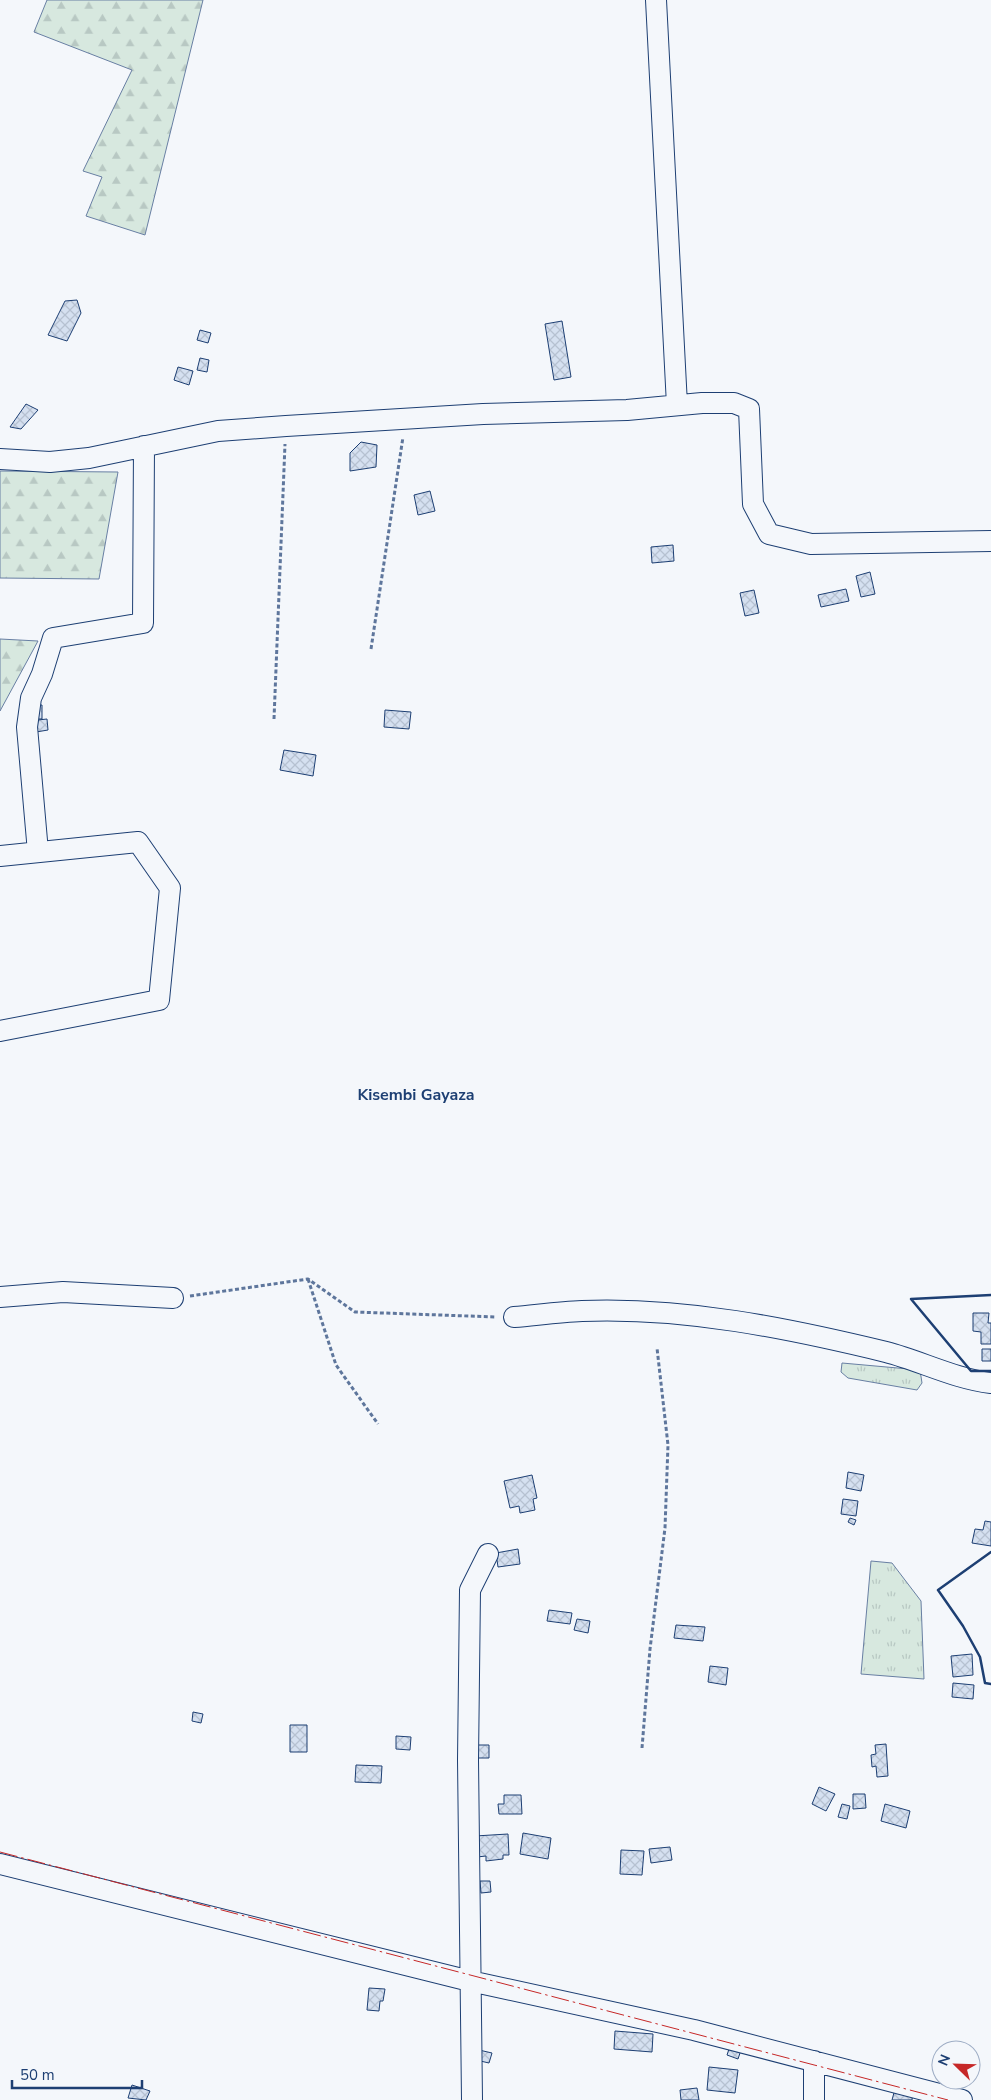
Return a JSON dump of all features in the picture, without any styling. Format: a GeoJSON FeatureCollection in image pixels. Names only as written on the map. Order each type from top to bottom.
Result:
{"type":"FeatureCollection","features":[{"type":"Feature","properties":{"kind":"street"},"geometry":{"type":"LineString","coordinates":[[656,0],[677,405]]}},
{"type":"Feature","properties":{"kind":"street"},"geometry":{"type":"LineString","coordinates":[[0,458],[50,462],[89,458],[218,431],[483,414],[627,410],[677,405],[734,403],[749,410],[753,504],[769,534],[811,544],[991,541]]}},
{"type":"Feature","properties":{"kind":"street"},"geometry":{"type":"LineString","coordinates":[[38,852],[27,726],[30,698],[42,674],[53,638],[143,623],[144,446]]}},
{"type":"Feature","properties":{"kind":"street"},"geometry":{"type":"LineString","coordinates":[[0,856],[138,842],[170,888],[159,1000],[0,1031]]}},
{"type":"Feature","properties":{"kind":"street"},"geometry":{"type":"LineString","coordinates":[[0,1297],[63,1292],[172,1298]]}},
{"type":"Feature","properties":{"kind":"street"},"geometry":{"type":"LineString","coordinates":[[514,1317],[583,1311],[663,1313],[743,1322],[887,1352],[937,1368],[969,1381],[991,1383]]}},
{"type":"Feature","properties":{"kind":"street"},"geometry":{"type":"LineString","coordinates":[[472,2100],[468,1760],[470,1590],[488,1554]]}},
{"type":"Feature","properties":{"kind":"street"},"geometry":{"type":"LineString","coordinates":[[0,1864],[470,1981],[694,2030],[962,2100]]}},
{"type":"Feature","properties":{"kind":"street"},"geometry":{"type":"LineString","coordinates":[[814,2061],[814,2100]]}},
{"type":"Feature","properties":{"kind":"path"},"geometry":{"type":"LineString","coordinates":[[371,649],[406,419]]}},
{"type":"Feature","properties":{"kind":"path"},"geometry":{"type":"LineString","coordinates":[[274,719],[286,426]]}},
{"type":"Feature","properties":{"kind":"path"},"geometry":{"type":"LineString","coordinates":[[308,1279],[336,1365],[378,1424]]}},
{"type":"Feature","properties":{"kind":"path"},"geometry":{"type":"LineString","coordinates":[[172,1298],[308,1279],[355,1312],[514,1317]]}},
{"type":"Feature","properties":{"kind":"path"},"geometry":{"type":"LineString","coordinates":[[642,1748],[650,1649],[665,1528],[668,1445],[657,1348]]}},
{"type":"Feature","properties":{"kind":"green space"},"geometry":{"type":"Polygon","coordinates":[[[47,0],[203,0],[145,235],[86,216],[102,177],[83,171],[132,70],[34,32],[47,0]]]}},
{"type":"Feature","properties":{"kind":"green space"},"geometry":{"type":"Polygon","coordinates":[[[0,471],[118,472],[99,579],[0,578],[0,471]]]}},
{"type":"Feature","properties":{"kind":"green space"},"geometry":{"type":"Polygon","coordinates":[[[0,639],[38,641],[0,711],[0,639]]]}},
{"type":"Feature","properties":{"kind":"green space"},"geometry":{"type":"Polygon","coordinates":[[[842,1363],[920,1370],[922,1383],[917,1390],[848,1378],[841,1372],[842,1363]]]}},
{"type":"Feature","properties":{"kind":"green space"},"geometry":{"type":"Polygon","coordinates":[[[871,1561],[892,1563],[921,1601],[924,1679],[861,1674],[871,1561]]]}},
{"type":"Feature","properties":{"kind":"building"},"geometry":{"type":"Polygon","coordinates":[[[77,300],[81,313],[67,341],[48,335],[65,301],[77,300]]]}},
{"type":"Feature","properties":{"kind":"building"},"geometry":{"type":"Polygon","coordinates":[[[562,321],[571,377],[554,380],[545,324],[562,321]]]}},
{"type":"Feature","properties":{"kind":"building"},"geometry":{"type":"Polygon","coordinates":[[[200,330],[211,333],[208,343],[197,340],[200,330]]]}},
{"type":"Feature","properties":{"kind":"building"},"geometry":{"type":"Polygon","coordinates":[[[200,358],[209,360],[207,372],[197,370],[200,358]]]}},
{"type":"Feature","properties":{"kind":"building"},"geometry":{"type":"Polygon","coordinates":[[[178,367],[193,371],[189,385],[174,380],[178,367]]]}},
{"type":"Feature","properties":{"kind":"building"},"geometry":{"type":"Polygon","coordinates":[[[26,404],[38,410],[21,429],[10,427],[26,404]]]}},
{"type":"Feature","properties":{"kind":"building"},"geometry":{"type":"Polygon","coordinates":[[[361,442],[377,445],[376,467],[350,471],[350,453],[361,442]]]}},
{"type":"Feature","properties":{"kind":"building"},"geometry":{"type":"Polygon","coordinates":[[[430,491],[435,511],[418,515],[414,495],[430,491]]]}},
{"type":"Feature","properties":{"kind":"building"},"geometry":{"type":"Polygon","coordinates":[[[673,545],[674,561],[652,563],[651,547],[673,545]]]}},
{"type":"Feature","properties":{"kind":"building"},"geometry":{"type":"Polygon","coordinates":[[[870,572],[875,594],[861,597],[856,576],[870,572]]]}},
{"type":"Feature","properties":{"kind":"building"},"geometry":{"type":"Polygon","coordinates":[[[846,589],[849,601],[821,607],[818,595],[846,589]]]}},
{"type":"Feature","properties":{"kind":"building"},"geometry":{"type":"Polygon","coordinates":[[[754,590],[759,613],[745,616],[740,593],[754,590]]]}},
{"type":"Feature","properties":{"kind":"building"},"geometry":{"type":"Polygon","coordinates":[[[34,705],[42,705],[42,719],[33,719],[34,705]]]}},
{"type":"Feature","properties":{"kind":"building"},"geometry":{"type":"Polygon","coordinates":[[[385,710],[411,712],[409,729],[384,727],[385,710]]]}},
{"type":"Feature","properties":{"kind":"building"},"geometry":{"type":"Polygon","coordinates":[[[47,719],[48,730],[30,733],[29,721],[47,719]]]}},
{"type":"Feature","properties":{"kind":"building"},"geometry":{"type":"Polygon","coordinates":[[[284,750],[316,755],[313,776],[280,770],[284,750]]]}},
{"type":"Feature","properties":{"kind":"building"},"geometry":{"type":"Polygon","coordinates":[[[973,1313],[989,1313],[988,1323],[991,1323],[991,1344],[981,1344],[981,1332],[973,1331],[973,1313]]]}},
{"type":"Feature","properties":{"kind":"building"},"geometry":{"type":"Polygon","coordinates":[[[982,1349],[991,1349],[991,1361],[982,1361],[982,1349]]]}},
{"type":"Feature","properties":{"kind":"building"},"geometry":{"type":"Polygon","coordinates":[[[848,1472],[864,1475],[861,1491],[846,1488],[848,1472]]]}},
{"type":"Feature","properties":{"kind":"building"},"geometry":{"type":"Polygon","coordinates":[[[532,1475],[537,1498],[533,1499],[535,1510],[520,1513],[519,1506],[510,1508],[504,1481],[532,1475]]]}},
{"type":"Feature","properties":{"kind":"building"},"geometry":{"type":"Polygon","coordinates":[[[843,1499],[858,1501],[856,1516],[841,1514],[843,1499]]]}},
{"type":"Feature","properties":{"kind":"building"},"geometry":{"type":"Polygon","coordinates":[[[850,1518],[856,1520],[854,1525],[848,1522],[850,1518]]]}},
{"type":"Feature","properties":{"kind":"building"},"geometry":{"type":"Polygon","coordinates":[[[985,1521],[991,1522],[991,1546],[972,1543],[975,1529],[983,1530],[985,1521]]]}},
{"type":"Feature","properties":{"kind":"building"},"geometry":{"type":"Polygon","coordinates":[[[518,1549],[520,1564],[498,1567],[496,1553],[518,1549]]]}},
{"type":"Feature","properties":{"kind":"building"},"geometry":{"type":"Polygon","coordinates":[[[549,1610],[572,1613],[570,1624],[547,1621],[549,1610]]]}},
{"type":"Feature","properties":{"kind":"building"},"geometry":{"type":"Polygon","coordinates":[[[577,1619],[590,1621],[588,1633],[574,1630],[577,1619]]]}},
{"type":"Feature","properties":{"kind":"building"},"geometry":{"type":"Polygon","coordinates":[[[676,1625],[705,1627],[703,1641],[674,1638],[676,1625]]]}},
{"type":"Feature","properties":{"kind":"building"},"geometry":{"type":"Polygon","coordinates":[[[972,1654],[973,1675],[953,1677],[951,1656],[972,1654]]]}},
{"type":"Feature","properties":{"kind":"building"},"geometry":{"type":"Polygon","coordinates":[[[710,1666],[728,1668],[726,1685],[708,1682],[710,1666]]]}},
{"type":"Feature","properties":{"kind":"building"},"geometry":{"type":"Polygon","coordinates":[[[953,1683],[974,1685],[973,1699],[952,1697],[953,1683]]]}},
{"type":"Feature","properties":{"kind":"building"},"geometry":{"type":"Polygon","coordinates":[[[193,1712],[203,1714],[201,1723],[192,1721],[193,1712]]]}},
{"type":"Feature","properties":{"kind":"building"},"geometry":{"type":"Polygon","coordinates":[[[290,1725],[307,1725],[307,1752],[290,1752],[290,1725]]]}},
{"type":"Feature","properties":{"kind":"building"},"geometry":{"type":"Polygon","coordinates":[[[396,1736],[411,1737],[410,1750],[396,1749],[396,1736]]]}},
{"type":"Feature","properties":{"kind":"building"},"geometry":{"type":"Polygon","coordinates":[[[886,1744],[888,1776],[877,1777],[876,1766],[872,1767],[871,1755],[876,1754],[875,1745],[886,1744]]]}},
{"type":"Feature","properties":{"kind":"building"},"geometry":{"type":"Polygon","coordinates":[[[472,1745],[489,1745],[489,1758],[472,1758],[472,1745]]]}},
{"type":"Feature","properties":{"kind":"building"},"geometry":{"type":"Polygon","coordinates":[[[356,1765],[382,1766],[381,1783],[355,1782],[356,1765]]]}},
{"type":"Feature","properties":{"kind":"building"},"geometry":{"type":"Polygon","coordinates":[[[819,1787],[835,1794],[826,1811],[812,1804],[819,1787]]]}},
{"type":"Feature","properties":{"kind":"building"},"geometry":{"type":"Polygon","coordinates":[[[853,1794],[865,1794],[866,1808],[853,1809],[853,1794]]]}},
{"type":"Feature","properties":{"kind":"building"},"geometry":{"type":"Polygon","coordinates":[[[504,1795],[521,1795],[522,1814],[499,1814],[498,1804],[504,1804],[504,1795]]]}},
{"type":"Feature","properties":{"kind":"building"},"geometry":{"type":"Polygon","coordinates":[[[842,1804],[850,1806],[847,1819],[838,1817],[842,1804]]]}},
{"type":"Feature","properties":{"kind":"building"},"geometry":{"type":"Polygon","coordinates":[[[885,1804],[910,1811],[906,1828],[881,1821],[885,1804]]]}},
{"type":"Feature","properties":{"kind":"building"},"geometry":{"type":"Polygon","coordinates":[[[523,1833],[551,1838],[548,1859],[520,1854],[523,1833]]]}},
{"type":"Feature","properties":{"kind":"building"},"geometry":{"type":"Polygon","coordinates":[[[508,1834],[509,1855],[503,1855],[503,1859],[486,1861],[486,1856],[477,1857],[475,1836],[508,1834]]]}},
{"type":"Feature","properties":{"kind":"building"},"geometry":{"type":"Polygon","coordinates":[[[670,1847],[672,1860],[651,1863],[649,1849],[670,1847]]]}},
{"type":"Feature","properties":{"kind":"building"},"geometry":{"type":"Polygon","coordinates":[[[621,1850],[644,1851],[642,1875],[620,1874],[621,1850]]]}},
{"type":"Feature","properties":{"kind":"building"},"geometry":{"type":"Polygon","coordinates":[[[480,1881],[490,1881],[491,1892],[481,1893],[480,1881]]]}},
{"type":"Feature","properties":{"kind":"building"},"geometry":{"type":"Polygon","coordinates":[[[369,1988],[385,1989],[383,2001],[380,2001],[379,2011],[367,2010],[369,1988]]]}},
{"type":"Feature","properties":{"kind":"building"},"geometry":{"type":"Polygon","coordinates":[[[615,2031],[653,2034],[652,2052],[614,2049],[615,2031]]]}},
{"type":"Feature","properties":{"kind":"building"},"geometry":{"type":"Polygon","coordinates":[[[732,2040],[743,2044],[738,2059],[727,2055],[732,2040]]]}},
{"type":"Feature","properties":{"kind":"building"},"geometry":{"type":"Polygon","coordinates":[[[479,2050],[492,2053],[489,2063],[476,2060],[479,2050]]]}},
{"type":"Feature","properties":{"kind":"building"},"geometry":{"type":"Polygon","coordinates":[[[709,2067],[738,2070],[735,2093],[707,2090],[709,2067]]]}},
{"type":"Feature","properties":{"kind":"building"},"geometry":{"type":"Polygon","coordinates":[[[132,2085],[150,2091],[146,2100],[128,2098],[132,2085]]]}},
{"type":"Feature","properties":{"kind":"building"},"geometry":{"type":"Polygon","coordinates":[[[697,2088],[699,2100],[681,2100],[680,2090],[697,2088]]]}},
{"type":"Feature","properties":{"kind":"building"},"geometry":{"type":"Polygon","coordinates":[[[895,2089],[913,2093],[912,2100],[892,2100],[895,2089]]]}},
{"type":"Feature","properties":{"kind":"wall"},"geometry":{"type":"LineString","coordinates":[[991,1295],[911,1299],[971,1371],[991,1371]]}},
{"type":"Feature","properties":{"kind":"wall"},"geometry":{"type":"LineString","coordinates":[[991,1552],[938,1590],[963,1626],[980,1657],[985,1683],[991,1684]]}},
{"type":"Feature","properties":{"kind":"power"},"geometry":{"type":"LineString","coordinates":[[0,1852],[948,2100]]}},
{"type":"Feature","properties":{"kind":"district","name":"Kisembi Gayaza"},"geometry":{"type":"Point","coordinates":[416,1094]}}]}
